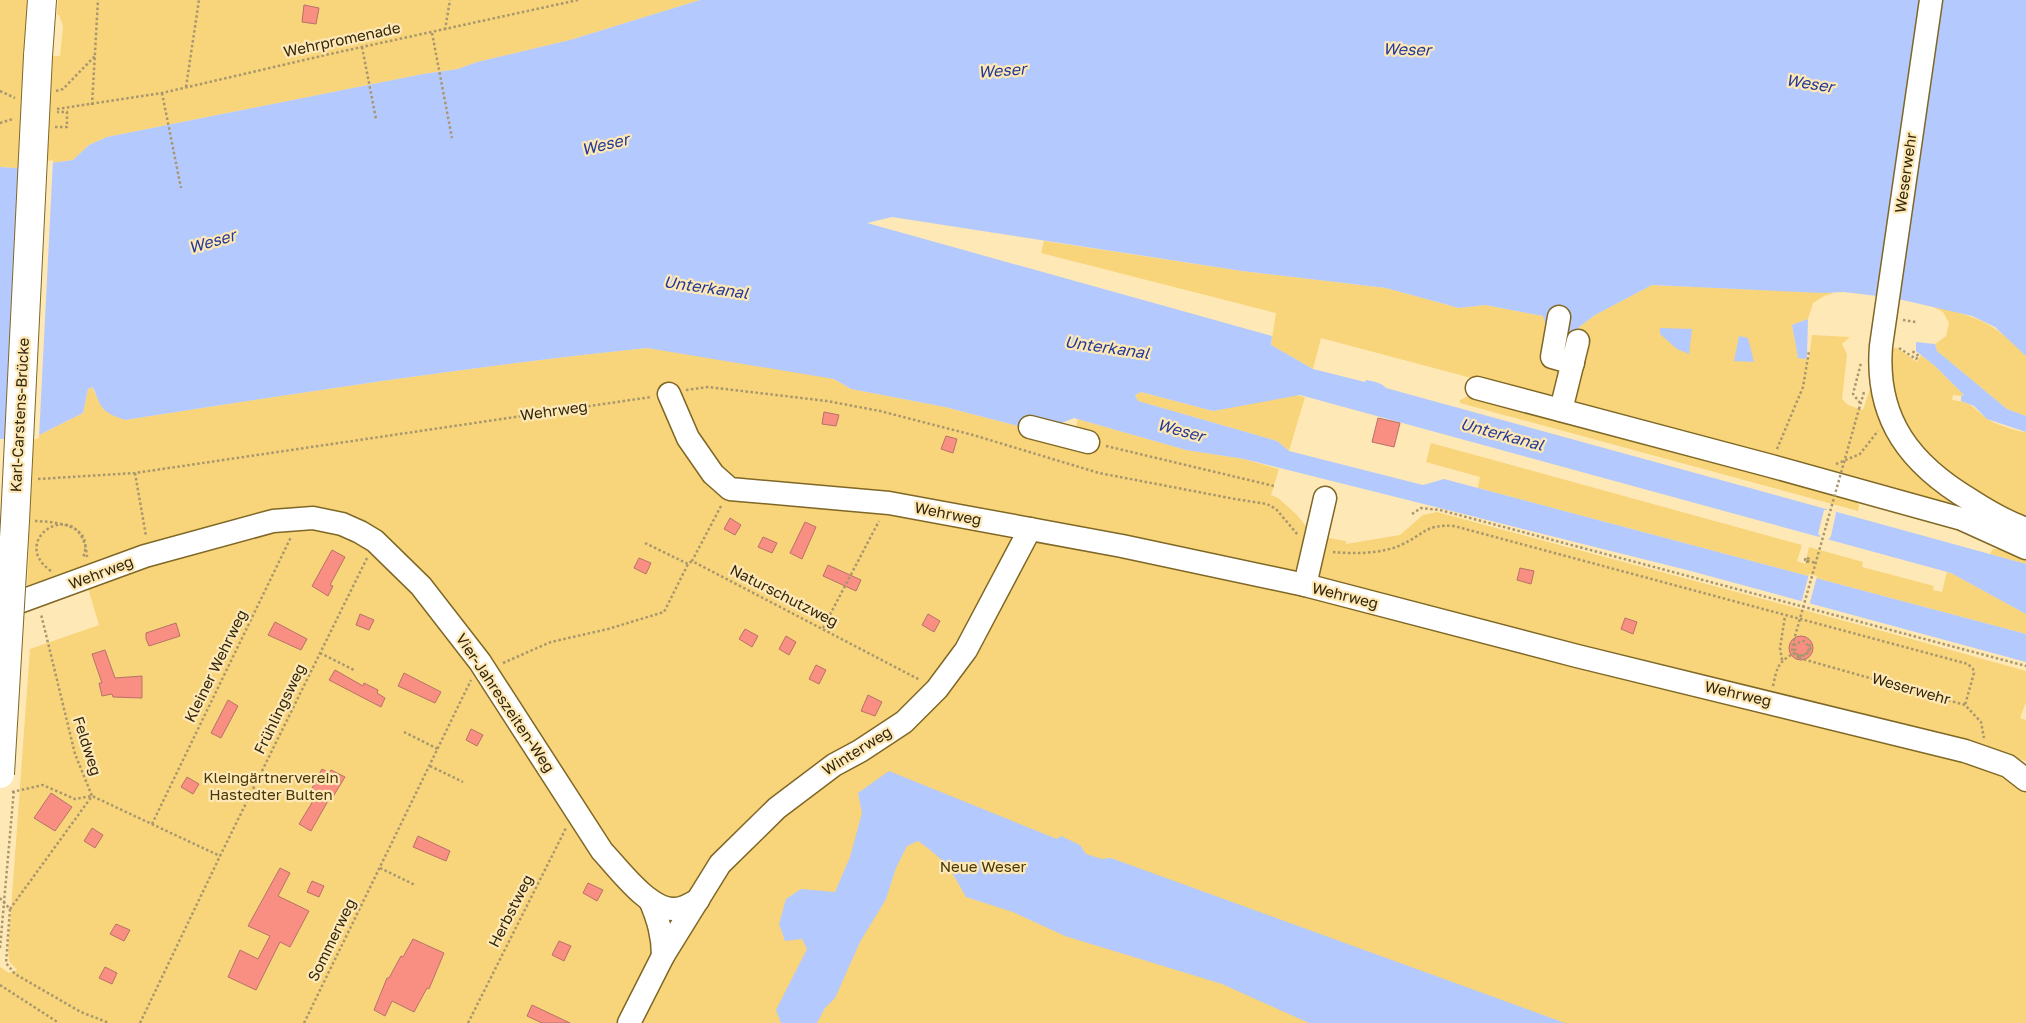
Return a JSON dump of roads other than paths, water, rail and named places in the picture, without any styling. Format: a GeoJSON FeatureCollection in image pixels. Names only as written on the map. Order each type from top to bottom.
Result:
{"type":"FeatureCollection","features":[{"type":"Feature","properties":{"kind":"main road","name":"Karl-Carstens-Brücke"},"geometry":{"type":"LineString","coordinates":[[3,782],[42,0]]}},
{"type":"Feature","properties":{"kind":"street","name":"Weserwehr"},"geometry":{"type":"LineString","coordinates":[[1930,0],[1887,306],[1889,346],[1879,367],[1889,413],[1904,443],[1918,461],[1936,478],[1982,508],[2011,524],[2026,529]]}},
{"type":"Feature","properties":{"kind":"street"},"geometry":{"type":"LineString","coordinates":[[1559,317],[1552,357],[1572,363]]}},
{"type":"Feature","properties":{"kind":"street"},"geometry":{"type":"LineString","coordinates":[[1561,410],[1578,341]]}},
{"type":"Feature","properties":{"kind":"street"},"geometry":{"type":"LineString","coordinates":[[1477,388],[1962,519],[2026,548]]}},
{"type":"Feature","properties":{"kind":"street","name":"Wehrweg"},"geometry":{"type":"LineString","coordinates":[[668,394],[688,438],[713,474],[730,489],[889,503],[1122,546],[1304,585],[1577,656],[1770,702],[1985,757],[2008,766],[2026,780]]}},
{"type":"Feature","properties":{"kind":"street"},"geometry":{"type":"LineString","coordinates":[[1030,427],[1088,442]]}},
{"type":"Feature","properties":{"kind":"street"},"geometry":{"type":"LineString","coordinates":[[1304,585],[1325,498]]}},
{"type":"Feature","properties":{"kind":"street","name":"Vier-Jahreszeiten-Weg"},"geometry":{"type":"LineString","coordinates":[[145,556],[273,521],[301,518],[313,518],[342,524],[375,541],[421,586],[483,666],[602,851],[650,900],[661,907],[674,910],[684,908],[698,900]]}},
{"type":"Feature","properties":{"kind":"street","name":"Winterweg"},"geometry":{"type":"LineString","coordinates":[[630,1023],[663,956],[720,864],[777,808],[834,765],[860,751],[904,722],[936,689],[966,650],[1030,529]]}},
{"type":"Feature","properties":{"kind":"street","name":"Wehrweg"},"geometry":{"type":"LineString","coordinates":[[0,609],[36,597],[84,571],[145,556]]}},
{"type":"Feature","properties":{"kind":"street","name":"Winterweg"},"geometry":{"type":"LineString","coordinates":[[650,900],[661,927],[663,956]]}},
{"type":"Feature","properties":{"kind":"water"},"geometry":{"type":"Polygon","coordinates":[[[700,0],[2026,0],[2026,356],[1995,327],[1972,316],[1894,298],[1844,292],[1823,293],[1652,285],[1595,315],[1579,327],[1567,341],[1549,336],[1543,316],[1485,305],[1459,308],[1386,288],[1242,271],[892,217],[867,223],[1272,336],[1271,345],[1313,369],[1365,382],[1366,380],[1374,382],[1386,388],[2026,564],[2026,614],[1951,573],[1300,395],[1213,411],[1141,392],[1135,395],[1138,401],[1277,441],[1289,451],[1423,485],[1444,479],[2026,634],[2026,662],[1687,570],[1244,459],[1186,450],[1074,418],[1037,431],[945,407],[851,389],[834,379],[647,348],[320,390],[125,420],[110,414],[104,409],[92,387],[88,389],[83,413],[33,438],[0,439],[0,167],[15,168],[73,160],[89,145],[107,137],[423,74],[458,69],[477,62],[570,40],[700,0]]]}},
{"type":"Feature","properties":{"kind":"water"},"geometry":{"type":"Polygon","coordinates":[[[1808,319],[1807,356],[1805,359],[1798,358],[1792,325],[1808,319]]]}},
{"type":"Feature","properties":{"kind":"water"},"geometry":{"type":"Polygon","coordinates":[[[1660,328],[1692,329],[1689,354],[1677,349],[1660,334],[1660,328]]]}},
{"type":"Feature","properties":{"kind":"water"},"geometry":{"type":"Polygon","coordinates":[[[1739,336],[1748,338],[1754,362],[1734,361],[1739,336]]]}},
{"type":"Feature","properties":{"kind":"water"},"geometry":{"type":"Polygon","coordinates":[[[1916,342],[1935,344],[1937,351],[2007,409],[2026,416],[2026,432],[1987,419],[1974,406],[1961,401],[1961,396],[1964,395],[1935,366],[1916,351],[1916,342]]]}},
{"type":"Feature","properties":{"kind":"water","name":"Neue Weser"},"geometry":{"type":"Polygon","coordinates":[[[889,771],[1057,839],[1061,836],[1080,845],[1086,854],[1102,859],[1111,858],[1565,1023],[1309,1023],[1222,984],[1065,936],[1013,912],[966,897],[946,865],[918,841],[907,846],[896,868],[886,899],[860,942],[835,998],[825,1008],[817,1023],[781,1023],[776,1010],[807,949],[802,939],[785,941],[779,924],[786,899],[801,889],[835,892],[850,857],[862,813],[858,793],[889,771]]]}},
{"type":"Feature","properties":{"kind":"water label","name":"Weser"},"geometry":{"type":"Point","coordinates":[1407,49]}},
{"type":"Feature","properties":{"kind":"water label","name":"Weser"},"geometry":{"type":"Point","coordinates":[1002,70]}},
{"type":"Feature","properties":{"kind":"water label","name":"Weser"},"geometry":{"type":"Point","coordinates":[1810,83]}},
{"type":"Feature","properties":{"kind":"water label","name":"Weser"},"geometry":{"type":"Point","coordinates":[605,144]}},
{"type":"Feature","properties":{"kind":"water label","name":"Weser"},"geometry":{"type":"Point","coordinates":[212,241]}},
{"type":"Feature","properties":{"kind":"water label","name":"Unterkanal"},"geometry":{"type":"Point","coordinates":[706,287]}},
{"type":"Feature","properties":{"kind":"water label","name":"Unterkanal"},"geometry":{"type":"Point","coordinates":[1107,347]}},
{"type":"Feature","properties":{"kind":"water label","name":"Weser"},"geometry":{"type":"Point","coordinates":[1181,430]}},
{"type":"Feature","properties":{"kind":"water label","name":"Unterkanal"},"geometry":{"type":"Point","coordinates":[1502,434]}},
{"type":"Feature","properties":{"kind":"park label","name":"Kleingärtnerverein Hastedter Bulten"},"geometry":{"type":"Point","coordinates":[271,786]}}]}
